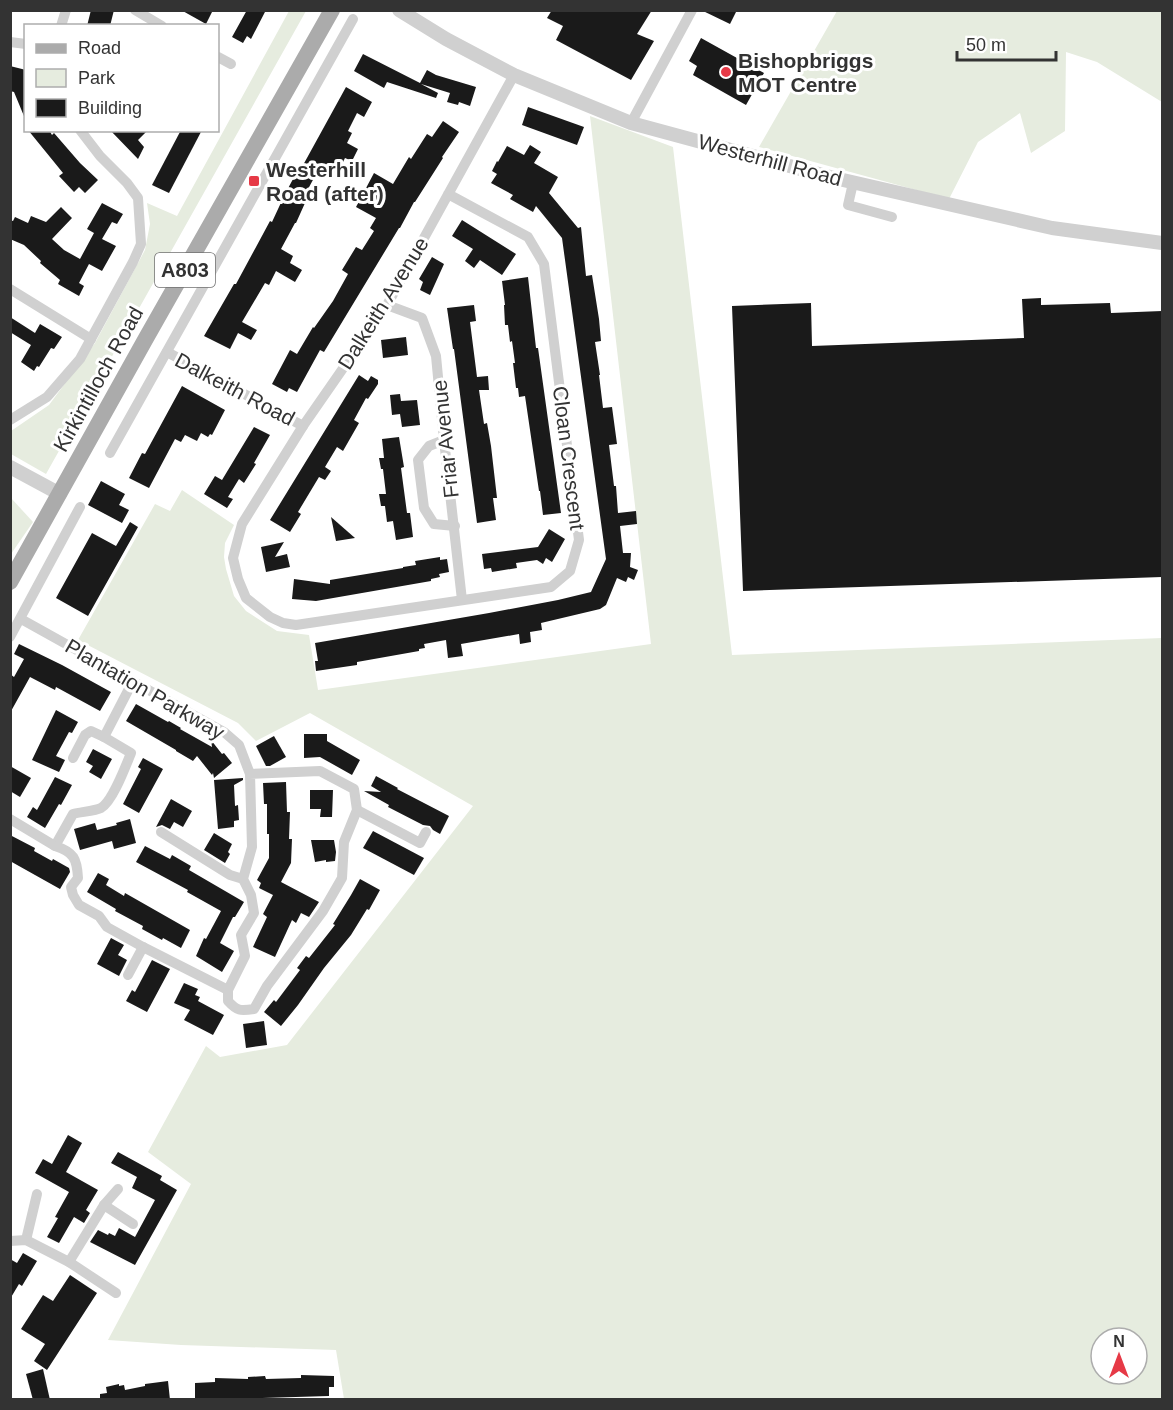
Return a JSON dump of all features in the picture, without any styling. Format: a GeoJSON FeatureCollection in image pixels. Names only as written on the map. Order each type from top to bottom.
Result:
{"type":"FeatureCollection","features":[{"type":"Feature","properties":{"kind":"main road","name":"Kirkintilloch Road"},"geometry":{"type":"LineString","coordinates":[[10,582],[332,10]]}},
{"type":"Feature","properties":{"kind":"street"},"geometry":{"type":"LineString","coordinates":[[135,10],[159,24]]}},
{"type":"Feature","properties":{"kind":"street","name":"Westerhill Road"},"geometry":{"type":"LineString","coordinates":[[399,10],[446,39],[514,75],[631,123],[853,183],[1052,228],[1162,243]]}},
{"type":"Feature","properties":{"kind":"street"},"geometry":{"type":"LineString","coordinates":[[631,123],[692,10]]}},
{"type":"Feature","properties":{"kind":"street"},"geometry":{"type":"LineString","coordinates":[[110,453],[353,20]]}},
{"type":"Feature","properties":{"kind":"street"},"geometry":{"type":"LineString","coordinates":[[219,58],[231,64]]}},
{"type":"Feature","properties":{"kind":"street","name":"Dalkeith Avenue"},"geometry":{"type":"LineString","coordinates":[[242,524],[303,426],[387,304],[514,75]]}},
{"type":"Feature","properties":{"kind":"street"},"geometry":{"type":"LineString","coordinates":[[10,420],[47,397],[80,359],[141,244],[138,198],[135,192],[100,156],[82,132]]}},
{"type":"Feature","properties":{"kind":"street"},"geometry":{"type":"LineString","coordinates":[[853,183],[848,205],[892,217]]}},
{"type":"Feature","properties":{"kind":"street","name":"Cloan Crescent"},"geometry":{"type":"LineString","coordinates":[[242,524],[233,558],[246,598],[270,617],[296,625],[551,587],[570,571],[579,540],[544,264],[528,237],[448,194]]}},
{"type":"Feature","properties":{"kind":"street"},"geometry":{"type":"LineString","coordinates":[[10,289],[91,339]]}},
{"type":"Feature","properties":{"kind":"street","name":"Friar Avenue"},"geometry":{"type":"LineString","coordinates":[[387,304],[422,318],[436,356],[462,600]]}},
{"type":"Feature","properties":{"kind":"street","name":"Dalkeith Road"},"geometry":{"type":"LineString","coordinates":[[167,352],[303,426]]}},
{"type":"Feature","properties":{"kind":"street"},"geometry":{"type":"LineString","coordinates":[[444,440],[429,446],[418,460],[424,508],[434,524],[455,526]]}},
{"type":"Feature","properties":{"kind":"street"},"geometry":{"type":"LineString","coordinates":[[10,467],[60,494]]}},
{"type":"Feature","properties":{"kind":"street"},"geometry":{"type":"LineString","coordinates":[[10,637],[80,507]]}},
{"type":"Feature","properties":{"kind":"street","name":"Plantation Parkway"},"geometry":{"type":"LineString","coordinates":[[21,619],[224,732],[239,745],[250,774],[252,847],[243,879]]}},
{"type":"Feature","properties":{"kind":"street"},"geometry":{"type":"LineString","coordinates":[[104,737],[133,681]]}},
{"type":"Feature","properties":{"kind":"street"},"geometry":{"type":"LineString","coordinates":[[55,846],[73,814],[102,808],[112,794],[131,753],[91,731],[85,735],[74,758]]}},
{"type":"Feature","properties":{"kind":"street"},"geometry":{"type":"LineString","coordinates":[[161,832],[230,874],[243,879],[251,895],[254,913],[241,935],[244,956],[228,990],[228,1001],[236,1009],[254,1009],[267,986],[323,911],[342,878],[344,842],[357,810],[354,789],[320,771],[250,774]]}},
{"type":"Feature","properties":{"kind":"street"},"geometry":{"type":"LineString","coordinates":[[357,810],[420,843],[426,832]]}},
{"type":"Feature","properties":{"kind":"street"},"geometry":{"type":"LineString","coordinates":[[10,819],[73,855],[78,878],[71,887],[73,895],[79,905],[99,916],[107,927],[228,990]]}},
{"type":"Feature","properties":{"kind":"street"},"geometry":{"type":"LineString","coordinates":[[128,975],[143,947]]}},
{"type":"Feature","properties":{"kind":"street"},"geometry":{"type":"LineString","coordinates":[[69,1262],[104,1205],[118,1189]]}},
{"type":"Feature","properties":{"kind":"street"},"geometry":{"type":"LineString","coordinates":[[26,1240],[37,1194]]}},
{"type":"Feature","properties":{"kind":"street"},"geometry":{"type":"LineString","coordinates":[[104,1205],[133,1224]]}},
{"type":"Feature","properties":{"kind":"street"},"geometry":{"type":"LineString","coordinates":[[10,1241],[26,1240],[69,1262],[116,1293]]}},
{"type":"Feature","properties":{"kind":"green space"},"geometry":{"type":"Polygon","coordinates":[[[289,11],[306,11],[46,474],[11,454],[11,431],[49,405],[95,343],[145,250],[150,224],[147,203],[177,216],[289,11]]]}},
{"type":"Feature","properties":{"kind":"green space"},"geometry":{"type":"Polygon","coordinates":[[[837,11],[1162,11],[1162,102],[1097,62],[1066,52],[1065,131],[1031,153],[1020,113],[978,142],[949,199],[759,147],[837,11]]]}},
{"type":"Feature","properties":{"kind":"green space"},"geometry":{"type":"Polygon","coordinates":[[[590,116],[673,147],[732,655],[1162,638],[1162,1399],[344,1399],[336,1350],[108,1340],[191,1184],[148,1152],[206,1046],[220,1057],[287,1045],[473,806],[310,713],[256,741],[238,723],[78,640],[155,504],[170,511],[182,490],[234,525],[225,543],[224,557],[234,596],[246,611],[277,631],[309,635],[318,690],[651,644],[590,116]]]}},
{"type":"Feature","properties":{"kind":"green space"},"geometry":{"type":"Polygon","coordinates":[[[11,498],[33,522],[11,554],[11,498]]]}},
{"type":"Feature","properties":{"kind":"building"},"geometry":{"type":"Polygon","coordinates":[[[91,10],[114,10],[110,24],[88,24],[91,10]]]}},
{"type":"Feature","properties":{"kind":"building"},"geometry":{"type":"Polygon","coordinates":[[[181,10],[213,10],[206,24],[181,10]]]}},
{"type":"Feature","properties":{"kind":"building"},"geometry":{"type":"Polygon","coordinates":[[[247,10],[266,10],[251,39],[247,36],[243,43],[232,37],[247,10]]]}},
{"type":"Feature","properties":{"kind":"building"},"geometry":{"type":"Polygon","coordinates":[[[552,10],[652,10],[637,34],[654,41],[631,80],[556,40],[563,26],[547,18],[552,10]]]}},
{"type":"Feature","properties":{"kind":"building"},"geometry":{"type":"Polygon","coordinates":[[[701,10],[737,10],[730,24],[701,10]]]}},
{"type":"Feature","properties":{"kind":"building"},"geometry":{"type":"Polygon","coordinates":[[[701,38],[764,73],[746,105],[693,75],[697,66],[689,61],[701,38]]]}},
{"type":"Feature","properties":{"kind":"building"},"geometry":{"type":"Polygon","coordinates":[[[363,54],[420,83],[427,70],[476,87],[470,106],[459,102],[458,105],[447,102],[450,93],[421,84],[438,93],[436,98],[387,82],[384,88],[354,71],[363,54]]]}},
{"type":"Feature","properties":{"kind":"building"},"geometry":{"type":"Polygon","coordinates":[[[10,66],[24,70],[24,116],[14,92],[10,91],[10,66]]]}},
{"type":"Feature","properties":{"kind":"building"},"geometry":{"type":"Polygon","coordinates":[[[346,87],[372,102],[364,117],[357,113],[348,131],[352,133],[347,143],[358,149],[352,161],[345,158],[337,174],[321,165],[301,202],[305,203],[296,223],[281,249],[293,256],[290,263],[302,270],[295,282],[276,271],[269,285],[265,283],[242,322],[257,330],[251,340],[238,333],[230,349],[204,336],[236,284],[270,221],[272,222],[300,166],[302,167],[346,87]]]}},
{"type":"Feature","properties":{"kind":"building"},"geometry":{"type":"Polygon","coordinates":[[[528,107],[584,127],[577,145],[522,125],[528,107]]]}},
{"type":"Feature","properties":{"kind":"building"},"geometry":{"type":"Polygon","coordinates":[[[443,121],[459,132],[324,352],[320,350],[297,392],[289,388],[287,392],[272,384],[290,350],[297,354],[313,327],[333,301],[348,274],[342,270],[356,247],[362,250],[374,231],[370,228],[376,218],[356,207],[374,173],[393,184],[409,157],[411,159],[427,134],[432,137],[443,121]]]}},
{"type":"Feature","properties":{"kind":"building"},"geometry":{"type":"Polygon","coordinates":[[[30,132],[50,132],[52,135],[54,133],[98,180],[85,193],[79,187],[74,192],[59,176],[63,173],[30,132]]]}},
{"type":"Feature","properties":{"kind":"building"},"geometry":{"type":"Polygon","coordinates":[[[112,132],[146,132],[138,140],[144,147],[138,159],[112,132]]]}},
{"type":"Feature","properties":{"kind":"building"},"geometry":{"type":"Polygon","coordinates":[[[180,132],[201,132],[169,193],[152,185],[180,132]]]}},
{"type":"Feature","properties":{"kind":"building"},"geometry":{"type":"Polygon","coordinates":[[[530,145],[541,152],[534,163],[558,177],[549,193],[578,228],[581,227],[586,276],[592,275],[599,319],[601,341],[595,342],[603,408],[612,407],[617,444],[609,445],[618,513],[636,511],[637,524],[620,526],[623,553],[631,553],[630,567],[638,570],[634,580],[628,577],[626,582],[617,578],[606,605],[600,609],[541,623],[542,630],[530,632],[531,642],[520,644],[519,634],[461,644],[463,656],[448,658],[446,640],[424,644],[425,648],[419,651],[357,662],[357,665],[316,671],[315,661],[318,661],[315,643],[489,613],[591,592],[606,559],[562,238],[536,206],[533,212],[510,199],[513,195],[491,183],[497,174],[492,171],[507,146],[524,155],[530,145]]]}},
{"type":"Feature","properties":{"kind":"building"},"geometry":{"type":"Polygon","coordinates":[[[102,203],[123,214],[117,224],[112,222],[102,239],[116,246],[102,271],[89,264],[79,283],[84,286],[79,296],[58,284],[60,280],[24,245],[10,239],[10,220],[13,221],[15,217],[28,223],[31,216],[46,222],[61,207],[72,218],[52,239],[64,250],[80,259],[94,233],[87,229],[102,203]]]}},
{"type":"Feature","properties":{"kind":"building"},"geometry":{"type":"Polygon","coordinates":[[[462,220],[516,254],[502,275],[480,260],[474,268],[465,261],[473,249],[452,236],[462,220]]]}},
{"type":"Feature","properties":{"kind":"building"},"geometry":{"type":"Polygon","coordinates":[[[432,257],[444,264],[430,295],[420,290],[423,282],[419,279],[432,257]]]}},
{"type":"Feature","properties":{"kind":"building"},"geometry":{"type":"Polygon","coordinates":[[[528,277],[536,348],[538,348],[561,513],[543,515],[525,396],[519,397],[518,388],[516,388],[512,341],[510,342],[508,325],[505,325],[502,281],[528,277]]]}},
{"type":"Feature","properties":{"kind":"building"},"geometry":{"type":"Polygon","coordinates":[[[1041,298],[1041,305],[1110,303],[1111,313],[1162,311],[1162,577],[743,591],[732,306],[811,303],[812,346],[1024,338],[1022,299],[1041,298]]]}},
{"type":"Feature","properties":{"kind":"building"},"geometry":{"type":"Polygon","coordinates":[[[474,305],[476,321],[470,322],[477,377],[488,376],[489,390],[479,390],[484,424],[487,423],[491,446],[497,498],[493,498],[496,520],[477,523],[447,308],[474,305]]]}},
{"type":"Feature","properties":{"kind":"building"},"geometry":{"type":"Polygon","coordinates":[[[10,317],[35,333],[40,324],[62,337],[34,371],[21,362],[31,345],[10,332],[10,317]]]}},
{"type":"Feature","properties":{"kind":"building"},"geometry":{"type":"Polygon","coordinates":[[[406,337],[408,355],[383,358],[381,340],[406,337]]]}},
{"type":"Feature","properties":{"kind":"building"},"geometry":{"type":"Polygon","coordinates":[[[359,375],[368,381],[371,376],[378,380],[378,384],[368,399],[366,398],[354,420],[359,423],[343,451],[337,447],[325,467],[331,471],[325,480],[319,477],[298,512],[301,514],[290,532],[270,520],[359,375]]]}},
{"type":"Feature","properties":{"kind":"building"},"geometry":{"type":"Polygon","coordinates":[[[182,386],[225,410],[212,435],[208,437],[201,433],[197,441],[185,435],[181,442],[175,439],[149,488],[129,478],[142,453],[145,454],[182,386]]]}},
{"type":"Feature","properties":{"kind":"building"},"geometry":{"type":"Polygon","coordinates":[[[400,394],[401,401],[417,400],[420,425],[402,427],[400,414],[392,415],[390,395],[400,394]]]}},
{"type":"Feature","properties":{"kind":"building"},"geometry":{"type":"Polygon","coordinates":[[[254,427],[270,435],[244,483],[239,479],[228,497],[233,499],[227,508],[204,494],[215,476],[222,480],[254,427]]]}},
{"type":"Feature","properties":{"kind":"building"},"geometry":{"type":"Polygon","coordinates":[[[399,437],[404,467],[401,468],[407,513],[410,513],[413,537],[396,540],[393,521],[387,522],[385,506],[381,506],[379,494],[386,494],[383,469],[381,469],[379,458],[384,458],[382,439],[399,437]]]}},
{"type":"Feature","properties":{"kind":"building"},"geometry":{"type":"Polygon","coordinates":[[[101,481],[125,494],[119,505],[129,510],[122,523],[88,505],[101,481]]]}},
{"type":"Feature","properties":{"kind":"building"},"geometry":{"type":"Polygon","coordinates":[[[331,517],[355,538],[336,541],[331,517]]]}},
{"type":"Feature","properties":{"kind":"building"},"geometry":{"type":"Polygon","coordinates":[[[130,522],[138,527],[88,616],[56,598],[92,533],[116,546],[130,522]]]}},
{"type":"Feature","properties":{"kind":"building"},"geometry":{"type":"Polygon","coordinates":[[[549,529],[565,539],[552,562],[546,558],[543,564],[537,560],[516,563],[517,568],[492,572],[491,568],[484,569],[482,554],[538,547],[549,529]]]}},
{"type":"Feature","properties":{"kind":"building"},"geometry":{"type":"Polygon","coordinates":[[[284,542],[275,557],[287,554],[290,567],[266,572],[261,547],[284,542]]]}},
{"type":"Feature","properties":{"kind":"building"},"geometry":{"type":"Polygon","coordinates":[[[440,557],[440,560],[447,559],[449,572],[439,574],[440,577],[431,579],[431,581],[316,601],[292,599],[294,579],[330,584],[330,580],[403,568],[416,565],[415,561],[440,557]]]}},
{"type":"Feature","properties":{"kind":"building"},"geometry":{"type":"Polygon","coordinates":[[[19,644],[111,692],[100,711],[56,687],[55,690],[30,677],[10,713],[10,674],[14,677],[24,659],[14,654],[19,644]]]}},
{"type":"Feature","properties":{"kind":"building"},"geometry":{"type":"Polygon","coordinates":[[[136,704],[212,747],[211,740],[232,763],[214,778],[213,773],[212,775],[197,756],[193,761],[126,721],[136,704]]]}},
{"type":"Feature","properties":{"kind":"building"},"geometry":{"type":"Polygon","coordinates":[[[56,710],[78,722],[72,733],[69,732],[56,756],[65,760],[59,772],[32,760],[56,710]]]}},
{"type":"Feature","properties":{"kind":"building"},"geometry":{"type":"Polygon","coordinates":[[[304,734],[327,734],[327,741],[360,760],[352,775],[320,757],[304,758],[304,734]]]}},
{"type":"Feature","properties":{"kind":"building"},"geometry":{"type":"Polygon","coordinates":[[[274,736],[286,757],[266,766],[256,746],[274,736]]]}},
{"type":"Feature","properties":{"kind":"building"},"geometry":{"type":"Polygon","coordinates":[[[93,749],[112,759],[101,779],[89,772],[93,766],[86,762],[93,749]]]}},
{"type":"Feature","properties":{"kind":"building"},"geometry":{"type":"Polygon","coordinates":[[[143,758],[163,769],[139,813],[123,804],[141,769],[138,767],[143,758]]]}},
{"type":"Feature","properties":{"kind":"building"},"geometry":{"type":"Polygon","coordinates":[[[10,766],[31,778],[20,797],[10,791],[10,766]]]}},
{"type":"Feature","properties":{"kind":"building"},"geometry":{"type":"Polygon","coordinates":[[[376,776],[449,816],[440,834],[430,826],[423,825],[388,807],[389,805],[364,791],[381,792],[371,786],[376,776]]]}},
{"type":"Feature","properties":{"kind":"building"},"geometry":{"type":"Polygon","coordinates":[[[55,777],[72,785],[45,828],[27,817],[33,807],[37,810],[55,777]]]}},
{"type":"Feature","properties":{"kind":"building"},"geometry":{"type":"Polygon","coordinates":[[[243,778],[234,785],[235,806],[238,805],[239,820],[234,821],[234,827],[218,829],[214,780],[243,778]]]}},
{"type":"Feature","properties":{"kind":"building"},"geometry":{"type":"Polygon","coordinates":[[[286,782],[287,812],[290,812],[289,839],[292,839],[291,863],[281,882],[319,902],[309,917],[301,913],[296,923],[292,920],[275,957],[253,947],[267,917],[263,914],[273,895],[259,888],[261,883],[257,880],[269,858],[267,804],[264,804],[263,783],[286,782]]]}},
{"type":"Feature","properties":{"kind":"building"},"geometry":{"type":"Polygon","coordinates":[[[310,790],[333,790],[332,817],[320,817],[321,809],[310,809],[310,790]]]}},
{"type":"Feature","properties":{"kind":"building"},"geometry":{"type":"Polygon","coordinates":[[[171,799],[192,811],[183,827],[174,822],[170,829],[162,825],[156,827],[171,799]]]}},
{"type":"Feature","properties":{"kind":"building"},"geometry":{"type":"Polygon","coordinates":[[[130,819],[136,843],[114,849],[112,841],[80,850],[74,829],[95,823],[97,830],[130,819]]]}},
{"type":"Feature","properties":{"kind":"building"},"geometry":{"type":"Polygon","coordinates":[[[373,831],[424,858],[414,875],[363,848],[373,831]]]}},
{"type":"Feature","properties":{"kind":"building"},"geometry":{"type":"Polygon","coordinates":[[[214,833],[232,844],[225,863],[204,850],[214,833]]]}},
{"type":"Feature","properties":{"kind":"building"},"geometry":{"type":"Polygon","coordinates":[[[10,835],[35,848],[34,851],[69,868],[70,872],[60,889],[10,861],[10,835]]]}},
{"type":"Feature","properties":{"kind":"building"},"geometry":{"type":"Polygon","coordinates":[[[311,840],[334,840],[335,861],[315,862],[311,840]]]}},
{"type":"Feature","properties":{"kind":"building"},"geometry":{"type":"Polygon","coordinates":[[[145,846],[170,859],[172,855],[191,866],[189,870],[244,902],[233,917],[220,943],[234,951],[222,972],[196,956],[221,911],[136,862],[145,846]]]}},
{"type":"Feature","properties":{"kind":"building"},"geometry":{"type":"Polygon","coordinates":[[[98,873],[109,879],[106,885],[124,896],[125,893],[190,930],[181,948],[142,929],[143,926],[87,892],[98,873]]]}},
{"type":"Feature","properties":{"kind":"building"},"geometry":{"type":"Polygon","coordinates":[[[360,879],[380,890],[351,935],[281,1026],[264,1012],[274,1000],[276,1002],[300,970],[297,968],[306,956],[309,958],[335,925],[333,924],[360,879]]]}},
{"type":"Feature","properties":{"kind":"building"},"geometry":{"type":"Polygon","coordinates":[[[111,938],[124,945],[118,955],[127,960],[119,976],[97,964],[111,938]]]}},
{"type":"Feature","properties":{"kind":"building"},"geometry":{"type":"Polygon","coordinates":[[[152,960],[170,969],[147,1012],[126,1001],[132,990],[135,992],[152,960]]]}},
{"type":"Feature","properties":{"kind":"building"},"geometry":{"type":"Polygon","coordinates":[[[184,983],[198,989],[195,995],[200,997],[198,1001],[224,1015],[213,1035],[184,1020],[190,1010],[174,1003],[184,983]]]}},
{"type":"Feature","properties":{"kind":"building"},"geometry":{"type":"Polygon","coordinates":[[[264,1021],[267,1045],[246,1048],[243,1024],[264,1021]]]}},
{"type":"Feature","properties":{"kind":"building"},"geometry":{"type":"Polygon","coordinates":[[[68,1135],[82,1143],[66,1172],[98,1190],[86,1210],[90,1213],[84,1223],[74,1217],[59,1243],[47,1237],[69,1192],[35,1173],[43,1159],[52,1164],[68,1135]]]}},
{"type":"Feature","properties":{"kind":"building"},"geometry":{"type":"Polygon","coordinates":[[[118,1152],[162,1176],[160,1180],[177,1190],[135,1265],[90,1242],[98,1230],[115,1236],[119,1228],[135,1237],[155,1200],[132,1188],[137,1177],[111,1163],[118,1152]]]}},
{"type":"Feature","properties":{"kind":"building"},"geometry":{"type":"Polygon","coordinates":[[[23,1253],[37,1261],[22,1286],[19,1284],[10,1299],[10,1259],[17,1263],[23,1253]]]}},
{"type":"Feature","properties":{"kind":"building"},"geometry":{"type":"Polygon","coordinates":[[[70,1275],[97,1293],[47,1370],[34,1361],[45,1344],[21,1329],[43,1295],[53,1301],[70,1275]]]}},
{"type":"Feature","properties":{"kind":"building"},"geometry":{"type":"Polygon","coordinates":[[[43,1369],[50,1400],[33,1400],[26,1374],[43,1369]]]}},
{"type":"Feature","properties":{"kind":"building"},"geometry":{"type":"Polygon","coordinates":[[[301,1375],[334,1376],[334,1387],[329,1387],[329,1396],[195,1400],[195,1383],[215,1382],[215,1378],[248,1379],[248,1377],[265,1376],[266,1379],[301,1378],[301,1375]]]}},
{"type":"Feature","properties":{"kind":"building"},"geometry":{"type":"Polygon","coordinates":[[[168,1381],[170,1400],[100,1400],[100,1394],[107,1393],[106,1387],[119,1384],[119,1386],[124,1385],[125,1390],[168,1381]]]}},
{"type":"Feature","properties":{"kind":"place","name":"Bishopbriggs MOT Centre"},"geometry":{"type":"Point","coordinates":[726,72]}},
{"type":"Feature","properties":{"kind":"place","name":"Westerhill Road (after)"},"geometry":{"type":"Point","coordinates":[254,181]}}]}
